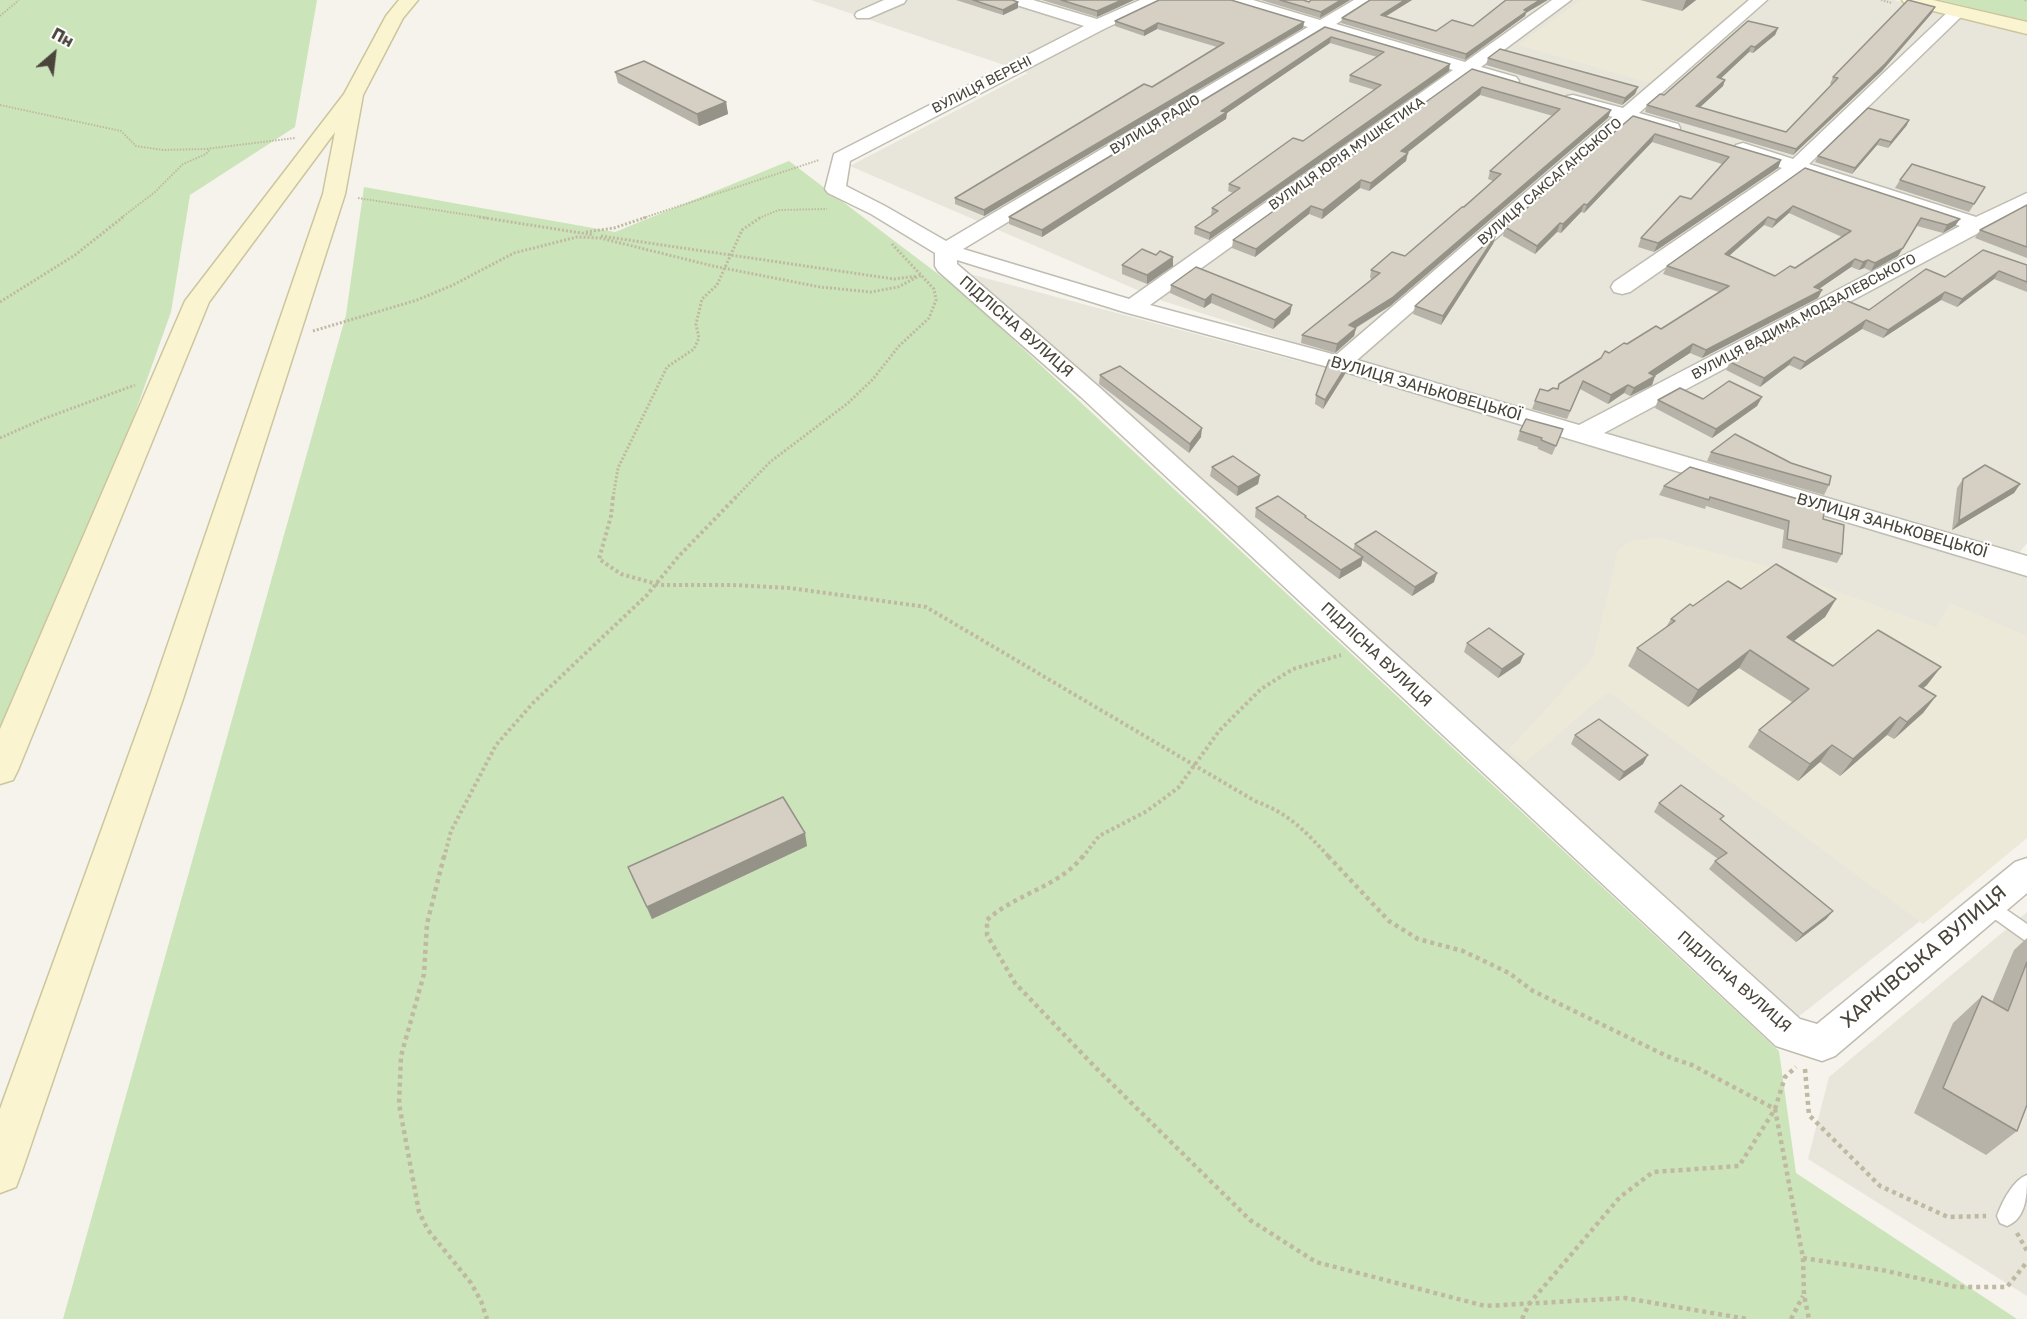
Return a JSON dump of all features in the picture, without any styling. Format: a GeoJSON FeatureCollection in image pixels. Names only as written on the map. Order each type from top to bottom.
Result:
{"type":"FeatureCollection","features":[{"type":"Feature","properties":{"kind":"main road"},"geometry":{"type":"LineString","coordinates":[[0,770],[197,301],[353,95],[395,16],[409,0]]}},
{"type":"Feature","properties":{"kind":"main road"},"geometry":{"type":"LineString","coordinates":[[1911,0],[2027,28]]}},
{"type":"Feature","properties":{"kind":"main road"},"geometry":{"type":"LineString","coordinates":[[0,1171],[166,699],[333,194],[353,95]]}},
{"type":"Feature","properties":{"kind":"street"},"geometry":{"type":"LineString","coordinates":[[862,15],[898,0]]}},
{"type":"Feature","properties":{"kind":"street"},"geometry":{"type":"LineString","coordinates":[[1016,0],[1098,26]]}},
{"type":"Feature","properties":{"kind":"street","name":"ВУЛИЦЯ ВЕРЕНІ"},"geometry":{"type":"LineString","coordinates":[[841,158],[1153,0]]}},
{"type":"Feature","properties":{"kind":"street"},"geometry":{"type":"LineString","coordinates":[[1236,0],[1524,86]]}},
{"type":"Feature","properties":{"kind":"street","name":"ВУЛИЦЯ РАДІО"},"geometry":{"type":"LineString","coordinates":[[946,250],[1365,0]]}},
{"type":"Feature","properties":{"kind":"street","name":"ВУЛИЦЯ ЮРІЯ МУШКЕТИКА"},"geometry":{"type":"LineString","coordinates":[[1132,307],[1563,0]]}},
{"type":"Feature","properties":{"kind":"street","name":"ВУЛИЦЯ САКСАГАНСЬКОГО"},"geometry":{"type":"LineString","coordinates":[[1340,363],[1627,116],[1718,33],[1759,0]]}},
{"type":"Feature","properties":{"kind":"street"},"geometry":{"type":"LineString","coordinates":[[1622,286],[1791,171],[1958,11]]}},
{"type":"Feature","properties":{"kind":"street"},"geometry":{"type":"LineString","coordinates":[[1558,96],[1684,132]]}},
{"type":"Feature","properties":{"kind":"street"},"geometry":{"type":"LineString","coordinates":[[1729,145],[1797,165],[1969,237]]}},
{"type":"Feature","properties":{"kind":"street"},"geometry":{"type":"LineString","coordinates":[[833,199],[841,158]]}},
{"type":"Feature","properties":{"kind":"street","name":"ВУЛИЦЯ ЗАНЬКОВЕЦЬКОЇ"},"geometry":{"type":"LineString","coordinates":[[833,199],[878,210],[946,250],[1132,307],[1340,363],[1580,435],[2024,562]]}},
{"type":"Feature","properties":{"kind":"street","name":"ВУЛИЦЯ ВАДИМА МОДЗАЛЕВСЬКОГО"},"geometry":{"type":"LineString","coordinates":[[1580,435],[1969,237],[2027,199]]}},
{"type":"Feature","properties":{"kind":"street","name":"ПІДЛІСНА ВУЛИЦЯ"},"geometry":{"type":"LineString","coordinates":[[946,250],[946,266],[1090,392],[1789,1034],[1813,1051]]}},
{"type":"Feature","properties":{"kind":"street","name":"ХАРКІВСЬКА ВУЛИЦЯ"},"geometry":{"type":"LineString","coordinates":[[1813,1051],[2027,872]]}},
{"type":"Feature","properties":{"kind":"lane"},"geometry":{"type":"LineString","coordinates":[[1988,904],[2027,934]]}},
{"type":"Feature","properties":{"kind":"lane"},"geometry":{"type":"LineString","coordinates":[[2007,1216],[2027,1185]]}},
{"type":"Feature","properties":{"kind":"path"},"geometry":{"type":"LineString","coordinates":[[0,16],[19,0]]}},
{"type":"Feature","properties":{"kind":"path"},"geometry":{"type":"LineString","coordinates":[[0,105],[121,131],[136,146],[163,150],[210,148],[322,134]]}},
{"type":"Feature","properties":{"kind":"path"},"geometry":{"type":"LineString","coordinates":[[0,303],[75,255],[155,192],[183,164],[206,154],[210,148]]}},
{"type":"Feature","properties":{"kind":"path"},"geometry":{"type":"LineString","coordinates":[[579,233],[614,228],[818,160],[841,158]]}},
{"type":"Feature","properties":{"kind":"path"},"geometry":{"type":"LineString","coordinates":[[333,194],[894,279],[921,275]]}},
{"type":"Feature","properties":{"kind":"path"},"geometry":{"type":"LineString","coordinates":[[833,199],[765,214],[742,230],[717,285],[702,299],[696,324],[699,338],[694,349],[667,367],[618,468],[613,483],[612,510],[602,540],[599,559],[607,567],[625,576],[656,584],[681,587],[725,584],[758,585],[868,597],[926,607],[1255,801],[1279,810],[1303,830],[1389,921],[1418,939],[1463,951],[1482,960],[1509,973],[1533,991],[1671,1058],[1692,1065],[1775,1109]]}},
{"type":"Feature","properties":{"kind":"path"},"geometry":{"type":"LineString","coordinates":[[286,337],[336,325],[417,300],[453,285],[514,253],[577,237],[600,238],[726,268],[820,287],[871,292],[898,287],[921,275],[946,250]]}},
{"type":"Feature","properties":{"kind":"path"},"geometry":{"type":"LineString","coordinates":[[488,1319],[482,1301],[471,1283],[428,1230],[419,1212],[399,1104],[401,1056],[424,974],[429,915],[451,831],[496,745],[533,703],[573,667],[656,584],[678,557],[770,462],[848,403],[873,379],[899,346],[929,318],[936,300],[934,289],[921,275]]}},
{"type":"Feature","properties":{"kind":"path"},"geometry":{"type":"LineString","coordinates":[[0,438],[167,373]]}},
{"type":"Feature","properties":{"kind":"path"},"geometry":{"type":"LineString","coordinates":[[1370,649],[1293,669],[1261,689],[1219,731],[1178,788],[1147,811],[1099,836],[1078,863],[1043,887],[1001,907],[987,920],[987,935],[1015,983],[1094,1066],[1250,1220],[1316,1262],[1485,1306],[1625,1298],[1747,1319]]}},
{"type":"Feature","properties":{"kind":"path"},"geometry":{"type":"LineString","coordinates":[[1522,1319],[1529,1304],[1620,1197],[1653,1172],[1739,1166],[1775,1109],[1785,1077],[1813,1051]]}},
{"type":"Feature","properties":{"kind":"path"},"geometry":{"type":"LineString","coordinates":[[1813,1051],[1809,1115],[1880,1186],[1948,1217],[2007,1216]]}},
{"type":"Feature","properties":{"kind":"path"},"geometry":{"type":"LineString","coordinates":[[1775,1109],[1803,1258],[1804,1295],[1809,1319]]}},
{"type":"Feature","properties":{"kind":"path"},"geometry":{"type":"LineString","coordinates":[[1803,1258],[1882,1270],[1958,1287],[2007,1287],[2027,1262]]}},
{"type":"Feature","properties":{"kind":"path"},"geometry":{"type":"LineString","coordinates":[[1791,1319],[1804,1295]]}},
{"type":"Feature","properties":{"kind":"shaded area"},"geometry":{"type":"Polygon","coordinates":[[[811,0],[1894,0],[2027,32],[2027,543],[2005,570],[2027,577],[2027,837],[1798,1017],[966,273],[1301,362],[1315,349],[1163,301],[850,166],[1028,73],[811,0]]]}},
{"type":"Feature","properties":{"kind":"shaded area"},"geometry":{"type":"Polygon","coordinates":[[[1581,0],[1747,0],[1650,83],[1518,45],[1581,0]]]}},
{"type":"Feature","properties":{"kind":"shaded area"},"geometry":{"type":"Polygon","coordinates":[[[1659,538],[1770,567],[1936,627],[1950,603],[2027,636],[2027,838],[1923,924],[1608,692],[1525,763],[1508,750],[1593,657],[1618,550],[1632,540],[1659,538]]]}},
{"type":"Feature","properties":{"kind":"shaded area"},"geometry":{"type":"Polygon","coordinates":[[[2027,912],[2027,1296],[1808,1159],[1829,1077],[2027,912]]]}},
{"type":"Feature","properties":{"kind":"green space"},"geometry":{"type":"Polygon","coordinates":[[[0,0],[317,0],[295,127],[190,195],[171,312],[93,531],[0,729],[0,0]]]}},
{"type":"Feature","properties":{"kind":"green space"},"geometry":{"type":"Polygon","coordinates":[[[1940,0],[2027,0],[2027,21],[1940,0]]]}},
{"type":"Feature","properties":{"kind":"green space"},"geometry":{"type":"Polygon","coordinates":[[[789,161],[963,293],[1779,1051],[1796,1173],[2017,1319],[63,1319],[346,315],[364,187],[615,232],[789,161]]]}},
{"type":"Feature","properties":{"kind":"building"},"geometry":{"type":"Polygon","coordinates":[[[973,0],[1012,0],[1018,2],[1003,10],[973,0]]]}},
{"type":"Feature","properties":{"kind":"building"},"geometry":{"type":"Polygon","coordinates":[[[1061,0],[1122,0],[1097,11],[1061,0]]]}},
{"type":"Feature","properties":{"kind":"building"},"geometry":{"type":"Polygon","coordinates":[[[1159,0],[1231,0],[1304,22],[984,210],[955,198],[1144,84],[1152,87],[1224,43],[1158,23],[1144,31],[1115,21],[1159,0]]]}},
{"type":"Feature","properties":{"kind":"building"},"geometry":{"type":"Polygon","coordinates":[[[1280,0],[1309,2],[1311,0],[1341,0],[1321,12],[1280,0]]]}},
{"type":"Feature","properties":{"kind":"building"},"geometry":{"type":"Polygon","coordinates":[[[1370,0],[1405,0],[1381,15],[1436,31],[1452,20],[1473,26],[1506,0],[1540,0],[1466,54],[1342,18],[1370,0]]]}},
{"type":"Feature","properties":{"kind":"building"},"geometry":{"type":"Polygon","coordinates":[[[1908,0],[1935,7],[1885,64],[1796,149],[1647,105],[1660,94],[1664,95],[1748,21],[1778,28],[1755,47],[1751,46],[1717,77],[1725,80],[1696,106],[1786,132],[1838,78],[1833,77],[1908,0]]]}},
{"type":"Feature","properties":{"kind":"building"},"geometry":{"type":"Polygon","coordinates":[[[1325,27],[1450,64],[1210,233],[1195,227],[1218,211],[1212,208],[1240,188],[1229,184],[1293,138],[1303,141],[1381,85],[1350,75],[1384,52],[1331,37],[1221,111],[1227,112],[1042,230],[1009,217],[1325,27]]]}},
{"type":"Feature","properties":{"kind":"building"},"geometry":{"type":"Polygon","coordinates":[[[1500,49],[1638,87],[1625,98],[1488,58],[1500,49]]]}},
{"type":"Feature","properties":{"kind":"building"},"geometry":{"type":"Polygon","coordinates":[[[644,61],[726,102],[697,114],[615,72],[644,61]]]}},
{"type":"Feature","properties":{"kind":"building"},"geometry":{"type":"Polygon","coordinates":[[[1472,69],[1611,110],[1392,298],[1349,325],[1356,328],[1337,344],[1302,335],[1380,273],[1371,270],[1392,252],[1405,256],[1464,207],[1501,174],[1490,171],[1560,109],[1482,87],[1401,151],[1408,153],[1371,183],[1361,180],[1323,210],[1311,206],[1256,249],[1233,240],[1472,69]]]}},
{"type":"Feature","properties":{"kind":"building"},"geometry":{"type":"Polygon","coordinates":[[[1868,108],[1909,120],[1891,142],[1880,139],[1855,168],[1818,156],[1868,108]]]}},
{"type":"Feature","properties":{"kind":"building"},"geometry":{"type":"Polygon","coordinates":[[[1633,116],[1781,160],[1658,243],[1641,238],[1680,196],[1691,199],[1729,157],[1655,134],[1587,205],[1584,204],[1563,224],[1560,223],[1537,246],[1505,227],[1633,116]]]}},
{"type":"Feature","properties":{"kind":"building"},"geometry":{"type":"Polygon","coordinates":[[[1912,164],[1985,187],[1974,204],[1900,180],[1912,164]]]}},
{"type":"Feature","properties":{"kind":"building"},"geometry":{"type":"Polygon","coordinates":[[[1805,168],[1960,219],[1947,225],[1921,218],[1903,248],[1875,263],[1855,259],[1814,287],[1822,290],[1706,350],[1693,344],[1649,373],[1655,376],[1634,388],[1628,385],[1611,395],[1583,381],[1570,411],[1535,401],[1540,389],[1548,391],[1553,388],[1558,389],[1559,384],[1601,358],[1605,351],[1609,353],[1656,326],[1661,329],[1729,286],[1667,266],[1805,168]],[[1793,206],[1776,220],[1768,217],[1725,254],[1775,276],[1790,266],[1795,268],[1851,231],[1793,206]]]}},
{"type":"Feature","properties":{"kind":"building"},"geometry":{"type":"Polygon","coordinates":[[[2027,205],[2027,247],[1980,230],[2027,205]]]}},
{"type":"Feature","properties":{"kind":"building"},"geometry":{"type":"Polygon","coordinates":[[[1496,235],[1443,316],[1415,306],[1496,235]]]}},
{"type":"Feature","properties":{"kind":"building"},"geometry":{"type":"Polygon","coordinates":[[[1142,249],[1156,255],[1160,251],[1173,257],[1147,275],[1122,265],[1142,249]]]}},
{"type":"Feature","properties":{"kind":"building"},"geometry":{"type":"Polygon","coordinates":[[[1983,250],[2027,265],[2027,282],[1999,271],[1962,299],[1945,292],[1888,330],[1866,320],[1805,362],[1794,357],[1764,378],[1730,362],[1845,300],[1869,310],[1926,269],[1945,277],[1983,250]]]}},
{"type":"Feature","properties":{"kind":"building"},"geometry":{"type":"Polygon","coordinates":[[[1196,267],[1292,305],[1275,320],[1212,294],[1205,300],[1171,285],[1196,267]]]}},
{"type":"Feature","properties":{"kind":"building"},"geometry":{"type":"Polygon","coordinates":[[[1329,360],[1347,365],[1325,400],[1316,395],[1329,360]]]}},
{"type":"Feature","properties":{"kind":"building"},"geometry":{"type":"Polygon","coordinates":[[[1120,366],[1202,428],[1190,444],[1100,375],[1120,366]]]}},
{"type":"Feature","properties":{"kind":"building"},"geometry":{"type":"Polygon","coordinates":[[[1729,381],[1762,397],[1716,429],[1658,400],[1680,388],[1703,399],[1729,381]]]}},
{"type":"Feature","properties":{"kind":"building"},"geometry":{"type":"Polygon","coordinates":[[[1526,419],[1563,429],[1556,446],[1541,440],[1542,438],[1520,431],[1526,419]]]}},
{"type":"Feature","properties":{"kind":"building"},"geometry":{"type":"Polygon","coordinates":[[[1735,434],[1791,463],[1831,476],[1829,485],[1711,452],[1735,434]]]}},
{"type":"Feature","properties":{"kind":"building"},"geometry":{"type":"Polygon","coordinates":[[[1233,456],[1260,475],[1238,487],[1212,467],[1233,456]]]}},
{"type":"Feature","properties":{"kind":"building"},"geometry":{"type":"Polygon","coordinates":[[[1985,465],[2020,484],[1959,521],[1963,479],[1985,465]]]}},
{"type":"Feature","properties":{"kind":"building"},"geometry":{"type":"Polygon","coordinates":[[[1690,467],[1825,507],[1823,519],[1844,525],[1842,554],[1787,539],[1789,521],[1710,497],[1709,500],[1664,486],[1690,467]]]}},
{"type":"Feature","properties":{"kind":"building"},"geometry":{"type":"Polygon","coordinates":[[[1278,496],[1363,557],[1341,570],[1256,508],[1278,496]]]}},
{"type":"Feature","properties":{"kind":"building"},"geometry":{"type":"Polygon","coordinates":[[[1376,531],[1437,573],[1415,587],[1355,544],[1376,531]]]}},
{"type":"Feature","properties":{"kind":"building"},"geometry":{"type":"Polygon","coordinates":[[[1776,564],[1836,599],[1787,637],[1833,666],[1878,630],[1941,667],[1919,686],[1936,696],[1907,722],[1900,717],[1853,759],[1832,745],[1810,764],[1759,730],[1809,689],[1750,650],[1698,690],[1637,648],[1675,621],[1671,619],[1690,604],[1693,606],[1728,581],[1741,589],[1776,564]]]}},
{"type":"Feature","properties":{"kind":"building"},"geometry":{"type":"Polygon","coordinates":[[[1489,628],[1524,654],[1502,669],[1467,643],[1489,628]]]}},
{"type":"Feature","properties":{"kind":"building"},"geometry":{"type":"Polygon","coordinates":[[[1599,719],[1648,755],[1624,772],[1575,735],[1599,719]]]}},
{"type":"Feature","properties":{"kind":"building"},"geometry":{"type":"Polygon","coordinates":[[[1681,785],[1724,816],[1720,819],[1833,911],[1803,934],[1715,861],[1727,853],[1659,803],[1681,785]]]}},
{"type":"Feature","properties":{"kind":"building"},"geometry":{"type":"Polygon","coordinates":[[[783,797],[805,833],[647,907],[628,867],[783,797]]]}},
{"type":"Feature","properties":{"kind":"building"},"geometry":{"type":"Polygon","coordinates":[[[2027,962],[2027,1105],[2017,1131],[1943,1088],[1982,996],[2008,1011],[2027,962]]]}}]}
